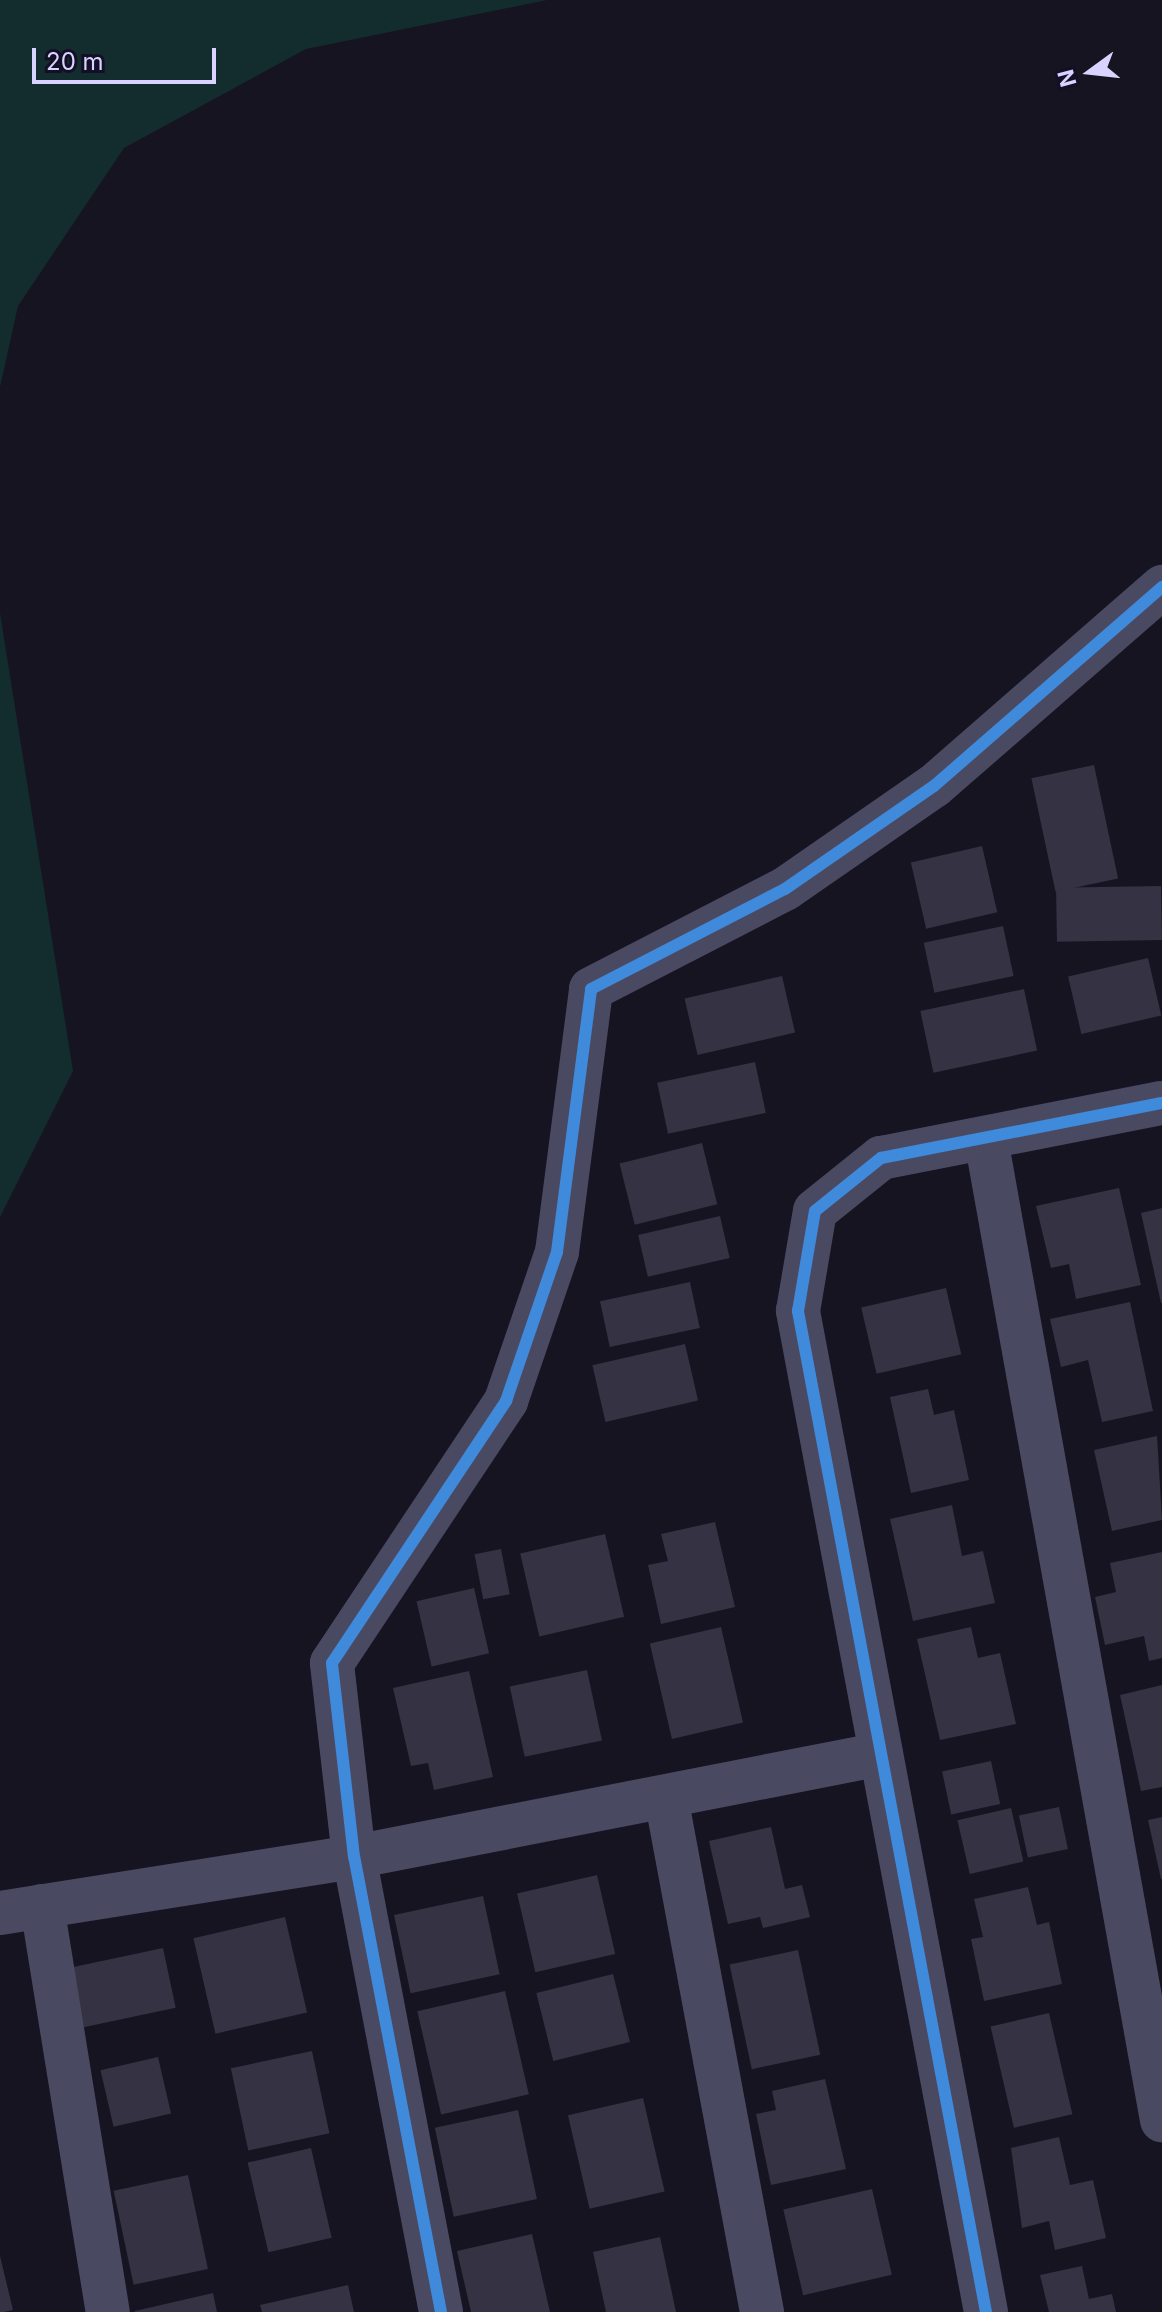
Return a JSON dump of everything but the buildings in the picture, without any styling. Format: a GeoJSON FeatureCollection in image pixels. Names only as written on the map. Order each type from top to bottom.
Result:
{"type":"FeatureCollection","features":[{"type":"Feature","properties":{"kind":"street"},"geometry":{"type":"LineString","coordinates":[[441,2312],[354,1857],[332,1663],[506,1401],[557,1252],[591,989],[785,889],[934,786],[1162,587]]}},
{"type":"Feature","properties":{"kind":"street"},"geometry":{"type":"LineString","coordinates":[[986,2312],[798,1311],[815,1211],[881,1158],[1162,1103]]}},
{"type":"Feature","properties":{"kind":"street"},"geometry":{"type":"LineString","coordinates":[[986,1139],[1162,2120]]}},
{"type":"Feature","properties":{"kind":"street"},"geometry":{"type":"LineString","coordinates":[[108,2312],[21,1910],[354,1857],[881,1754]]}},
{"type":"Feature","properties":{"kind":"street"},"geometry":{"type":"LineString","coordinates":[[666,1797],[762,2312]]}},
{"type":"Feature","properties":{"kind":"green space"},"geometry":{"type":"Polygon","coordinates":[[[0,0],[547,0],[306,49],[124,148],[18,306],[0,387],[0,0]]]}},
{"type":"Feature","properties":{"kind":"green space"},"geometry":{"type":"Polygon","coordinates":[[[0,613],[73,1071],[0,1217],[0,613]]]}},
{"type":"Feature","properties":{"kind":"cycle path"},"geometry":{"type":"LineString","coordinates":[[441,2312],[354,1857],[332,1663],[506,1401],[557,1252],[591,989],[785,889],[934,786],[1162,587]]}},
{"type":"Feature","properties":{"kind":"cycle path"},"geometry":{"type":"LineString","coordinates":[[986,2312],[798,1311],[815,1211],[881,1158],[1162,1103]]}}]}
